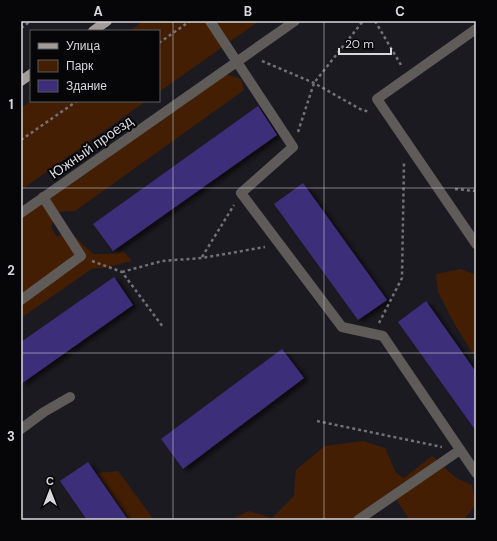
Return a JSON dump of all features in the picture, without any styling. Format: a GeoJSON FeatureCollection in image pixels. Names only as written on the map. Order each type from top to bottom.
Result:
{"type":"FeatureCollection","features":[{"type":"Feature","properties":{"kind":"main road"},"geometry":{"type":"LineString","coordinates":[[94,30],[107,21]]}},
{"type":"Feature","properties":{"kind":"main road"},"geometry":{"type":"LineString","coordinates":[[21,81],[30,75]]}},
{"type":"Feature","properties":{"kind":"street"},"geometry":{"type":"LineString","coordinates":[[210,21],[294,147],[241,193],[342,327],[383,336],[476,473]]}},
{"type":"Feature","properties":{"kind":"street","name":"Южный проезд"},"geometry":{"type":"LineString","coordinates":[[21,213],[295,21]]}},
{"type":"Feature","properties":{"kind":"street"},"geometry":{"type":"LineString","coordinates":[[476,29],[377,99],[476,244]]}},
{"type":"Feature","properties":{"kind":"street"},"geometry":{"type":"LineString","coordinates":[[21,300],[81,256],[43,197]]}},
{"type":"Feature","properties":{"kind":"street"},"geometry":{"type":"LineString","coordinates":[[21,429],[44,412],[70,397]]}},
{"type":"Feature","properties":{"kind":"street"},"geometry":{"type":"LineString","coordinates":[[358,520],[460,450]]}},
{"type":"Feature","properties":{"kind":"path"},"geometry":{"type":"LineString","coordinates":[[21,28],[31,21]]}},
{"type":"Feature","properties":{"kind":"path"},"geometry":{"type":"LineString","coordinates":[[160,42],[190,21]]}},
{"type":"Feature","properties":{"kind":"path"},"geometry":{"type":"LineString","coordinates":[[294,147],[314,83],[363,21]]}},
{"type":"Feature","properties":{"kind":"path"},"geometry":{"type":"LineString","coordinates":[[375,21],[408,78]]}},
{"type":"Feature","properties":{"kind":"path"},"geometry":{"type":"LineString","coordinates":[[247,54],[314,83],[360,109],[391,119]]}},
{"type":"Feature","properties":{"kind":"path"},"geometry":{"type":"LineString","coordinates":[[21,140],[76,102]]}},
{"type":"Feature","properties":{"kind":"path"},"geometry":{"type":"LineString","coordinates":[[373,334],[402,278],[404,162]]}},
{"type":"Feature","properties":{"kind":"path"},"geometry":{"type":"LineString","coordinates":[[202,258],[241,193]]}},
{"type":"Feature","properties":{"kind":"path"},"geometry":{"type":"LineString","coordinates":[[122,272],[162,261],[202,258],[279,244]]}},
{"type":"Feature","properties":{"kind":"path"},"geometry":{"type":"LineString","coordinates":[[81,256],[122,272],[163,327]]}},
{"type":"Feature","properties":{"kind":"path"},"geometry":{"type":"LineString","coordinates":[[317,421],[460,450]]}},
{"type":"Feature","properties":{"kind":"green space"},"geometry":{"type":"Polygon","coordinates":[[[144,21],[259,21],[160,91],[160,30],[130,30],[144,21]]]}},
{"type":"Feature","properties":{"kind":"green space"},"geometry":{"type":"Polygon","coordinates":[[[215,74],[229,75],[241,79],[244,90],[75,211],[58,212],[51,227],[57,237],[68,230],[93,254],[112,254],[123,251],[132,261],[105,268],[93,268],[21,318],[21,211],[215,74]]]}},
{"type":"Feature","properties":{"kind":"green space"},"geometry":{"type":"Polygon","coordinates":[[[30,102],[145,102],[21,190],[21,108],[30,102]]]}},
{"type":"Feature","properties":{"kind":"green space"},"geometry":{"type":"Polygon","coordinates":[[[461,269],[476,275],[476,356],[455,325],[438,292],[436,274],[461,269]]]}},
{"type":"Feature","properties":{"kind":"green space"},"geometry":{"type":"Polygon","coordinates":[[[363,441],[385,448],[396,473],[404,478],[432,456],[456,478],[472,485],[476,504],[464,520],[410,520],[391,492],[350,520],[229,520],[249,511],[272,518],[294,496],[296,470],[325,446],[363,441]]]}},
{"type":"Feature","properties":{"kind":"green space"},"geometry":{"type":"Polygon","coordinates":[[[118,471],[154,520],[129,520],[97,473],[118,471]]]}},
{"type":"Feature","properties":{"kind":"building"},"geometry":{"type":"Polygon","coordinates":[[[258,106],[277,135],[113,251],[93,224],[258,106]]]}},
{"type":"Feature","properties":{"kind":"building"},"geometry":{"type":"Polygon","coordinates":[[[303,183],[387,300],[358,320],[274,204],[303,183]]]}},
{"type":"Feature","properties":{"kind":"building"},"geometry":{"type":"Polygon","coordinates":[[[114,277],[133,305],[21,384],[21,342],[114,277]]]}},
{"type":"Feature","properties":{"kind":"building"},"geometry":{"type":"Polygon","coordinates":[[[426,301],[476,372],[476,431],[398,322],[426,301]]]}},
{"type":"Feature","properties":{"kind":"building"},"geometry":{"type":"Polygon","coordinates":[[[282,349],[304,378],[183,469],[161,439],[282,349]]]}},
{"type":"Feature","properties":{"kind":"building"},"geometry":{"type":"Polygon","coordinates":[[[88,462],[128,520],[87,520],[60,481],[88,462]]]}}]}
